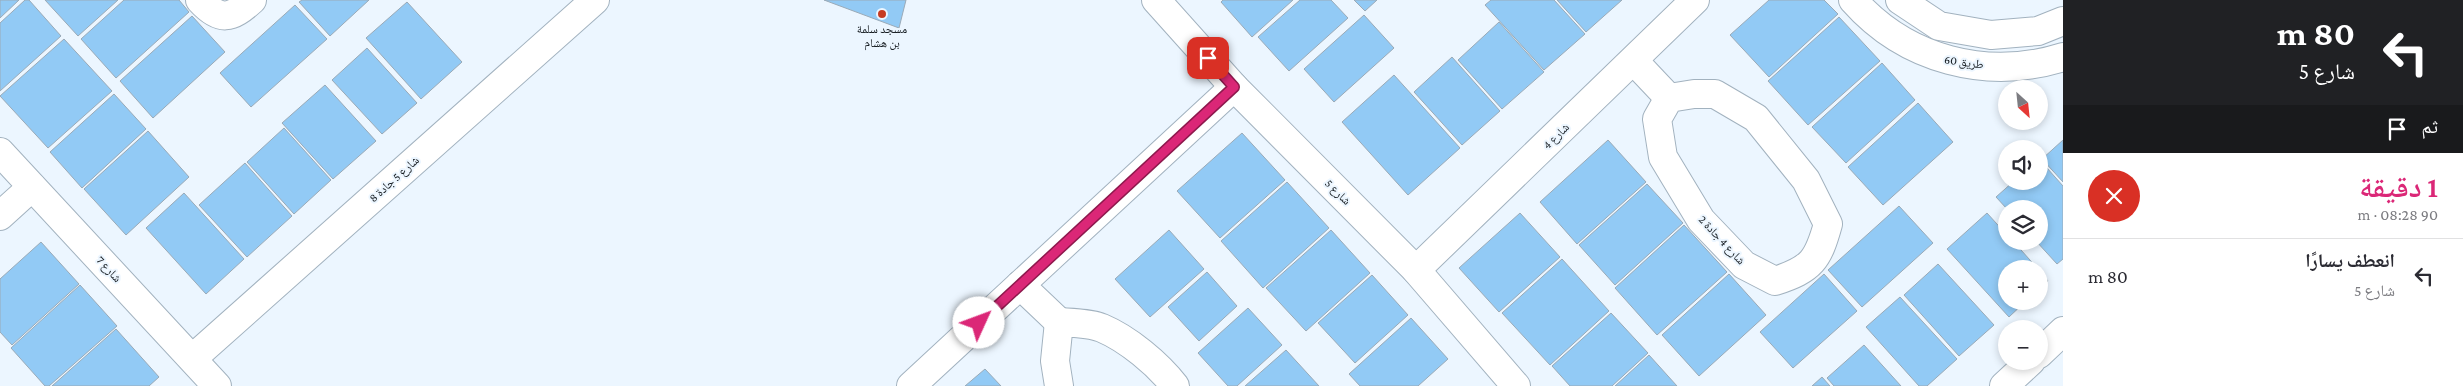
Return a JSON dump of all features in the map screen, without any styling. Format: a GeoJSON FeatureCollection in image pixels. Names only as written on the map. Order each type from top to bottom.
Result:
{"type":"FeatureCollection","features":[{"type":"Feature","properties":{"kind":"street"},"geometry":{"type":"LineString","coordinates":[[200,0],[210,11],[224,16],[240,11],[252,0]]}},
{"type":"Feature","properties":{"kind":"street","name":"شارع 5 جادة 8"},"geometry":{"type":"LineString","coordinates":[[192,358],[594,0]]}},
{"type":"Feature","properties":{"kind":"street","name":"شارع 5"},"geometry":{"type":"LineString","coordinates":[[1156,0],[1234,87],[1416,270],[1516,386]]}},
{"type":"Feature","properties":{"kind":"street","name":"شارع 4"},"geometry":{"type":"LineString","coordinates":[[1416,270],[1695,0]]}},
{"type":"Feature","properties":{"kind":"street","name":"طريق 60"},"geometry":{"type":"LineString","coordinates":[[1853,0],[1865,14],[1901,42],[1942,60],[1987,66],[2037,65],[2063,57]]}},
{"type":"Feature","properties":{"kind":"street"},"geometry":{"type":"LineString","coordinates":[[1900,0],[1939,26],[1991,35],[2038,30],[2063,21]]}},
{"type":"Feature","properties":{"kind":"street"},"geometry":{"type":"LineString","coordinates":[[1634,61],[1669,98]]}},
{"type":"Feature","properties":{"kind":"street"},"geometry":{"type":"LineString","coordinates":[[911,386],[1234,87]]}},
{"type":"Feature","properties":{"kind":"street","name":"شارع 4 جادة 2"},"geometry":{"type":"LineString","coordinates":[[1694,94],[1715,94],[1756,118],[1806,180],[1828,224],[1820,253],[1799,273],[1775,281],[1744,265],[1701,220],[1663,157],[1657,119],[1669,98],[1694,94]]}},
{"type":"Feature","properties":{"kind":"street","name":"شارع 7"},"geometry":{"type":"LineString","coordinates":[[0,152],[217,386]]}},
{"type":"Feature","properties":{"kind":"street"},"geometry":{"type":"LineString","coordinates":[[0,216],[32,187]]}},
{"type":"Feature","properties":{"kind":"street"},"geometry":{"type":"LineString","coordinates":[[1020,285],[1060,322],[1101,328],[1140,352],[1165,373],[1175,386]]}},
{"type":"Feature","properties":{"kind":"street"},"geometry":{"type":"LineString","coordinates":[[1059,386],[1055,361],[1060,322]]}},
{"type":"Feature","properties":{"kind":"street"},"geometry":{"type":"LineString","coordinates":[[2048,345],[2063,331]]}},
{"type":"Feature","properties":{"kind":"street"},"geometry":{"type":"LineString","coordinates":[[2004,386],[2021,370]]}},
{"type":"Feature","properties":{"kind":"building"},"geometry":{"type":"Polygon","coordinates":[[[0,0],[19,0],[0,18],[0,0]]]}},
{"type":"Feature","properties":{"kind":"building"},"geometry":{"type":"Polygon","coordinates":[[[25,0],[29,0],[61,36],[0,91],[0,23],[25,0]]]}},
{"type":"Feature","properties":{"kind":"building"},"geometry":{"type":"Polygon","coordinates":[[[45,0],[118,0],[78,36],[45,0]]]}},
{"type":"Feature","properties":{"kind":"building"},"geometry":{"type":"Polygon","coordinates":[[[124,0],[179,0],[189,12],[116,78],[81,39],[124,0]]]}},
{"type":"Feature","properties":{"kind":"building"},"geometry":{"type":"Polygon","coordinates":[[[302,0],[369,0],[330,36],[299,2],[302,0]]]}},
{"type":"Feature","properties":{"kind":"building","name":"مسجد سلمة بن هشام"},"geometry":{"type":"Polygon","coordinates":[[[824,0],[906,0],[899,28],[824,0]]]}},
{"type":"Feature","properties":{"kind":"building"},"geometry":{"type":"Polygon","coordinates":[[[1223,0],[1293,0],[1252,37],[1221,2],[1223,0]]]}},
{"type":"Feature","properties":{"kind":"building"},"geometry":{"type":"Polygon","coordinates":[[[1300,0],[1331,0],[1348,18],[1289,71],[1258,37],[1300,0]]]}},
{"type":"Feature","properties":{"kind":"building"},"geometry":{"type":"Polygon","coordinates":[[[1354,0],[1377,0],[1365,11],[1354,0]]]}},
{"type":"Feature","properties":{"kind":"building"},"geometry":{"type":"Polygon","coordinates":[[[1491,0],[1554,0],[1585,34],[1544,70],[1485,5],[1491,0]]]}},
{"type":"Feature","properties":{"kind":"building"},"geometry":{"type":"Polygon","coordinates":[[[1557,0],[1622,0],[1586,32],[1557,0]]]}},
{"type":"Feature","properties":{"kind":"building"},"geometry":{"type":"Polygon","coordinates":[[[1769,0],[1824,0],[1838,14],[1769,77],[1730,35],[1769,0]]]}},
{"type":"Feature","properties":{"kind":"building"},"geometry":{"type":"Polygon","coordinates":[[[407,2],[462,62],[421,99],[366,38],[407,2]]]}},
{"type":"Feature","properties":{"kind":"building"},"geometry":{"type":"Polygon","coordinates":[[[295,5],[327,39],[251,107],[220,73],[295,5]]]}},
{"type":"Feature","properties":{"kind":"building"},"geometry":{"type":"Polygon","coordinates":[[[1364,15],[1394,48],[1334,102],[1304,69],[1364,15]]]}},
{"type":"Feature","properties":{"kind":"building"},"geometry":{"type":"Polygon","coordinates":[[[192,16],[225,52],[153,118],[120,81],[192,16]]]}},
{"type":"Feature","properties":{"kind":"building"},"geometry":{"type":"Polygon","coordinates":[[[1839,17],[1880,61],[1808,125],[1768,81],[1839,17]]]}},
{"type":"Feature","properties":{"kind":"building"},"geometry":{"type":"Polygon","coordinates":[[[1499,22],[1544,72],[1502,109],[1458,60],[1499,22]]]}},
{"type":"Feature","properties":{"kind":"building"},"geometry":{"type":"Polygon","coordinates":[[[64,39],[112,91],[48,148],[0,96],[64,39]]]}},
{"type":"Feature","properties":{"kind":"building"},"geometry":{"type":"Polygon","coordinates":[[[367,48],[417,103],[382,134],[332,80],[367,48]]]}},
{"type":"Feature","properties":{"kind":"building"},"geometry":{"type":"Polygon","coordinates":[[[1452,57],[1500,111],[1462,145],[1414,92],[1452,57]]]}},
{"type":"Feature","properties":{"kind":"building"},"geometry":{"type":"Polygon","coordinates":[[[1882,63],[1915,100],[1846,163],[1812,127],[1882,63]]]}},
{"type":"Feature","properties":{"kind":"building"},"geometry":{"type":"Polygon","coordinates":[[[1394,75],[1460,148],[1408,195],[1342,122],[1394,75]]]}},
{"type":"Feature","properties":{"kind":"building"},"geometry":{"type":"Polygon","coordinates":[[[325,85],[376,141],[333,179],[282,123],[325,85]]]}},
{"type":"Feature","properties":{"kind":"building"},"geometry":{"type":"Polygon","coordinates":[[[114,94],[146,129],[82,188],[50,152],[114,94]]]}},
{"type":"Feature","properties":{"kind":"building"},"geometry":{"type":"Polygon","coordinates":[[[1918,103],[1953,142],[1883,205],[1848,167],[1918,103]]]}},
{"type":"Feature","properties":{"kind":"building"},"geometry":{"type":"Polygon","coordinates":[[[284,128],[331,180],[294,214],[247,162],[284,128]]]}},
{"type":"Feature","properties":{"kind":"building"},"geometry":{"type":"Polygon","coordinates":[[[148,131],[189,177],[126,235],[84,189],[148,131]]]}},
{"type":"Feature","properties":{"kind":"building"},"geometry":{"type":"Polygon","coordinates":[[[1242,133],[1285,180],[1220,238],[1177,191],[1242,133]]]}},
{"type":"Feature","properties":{"kind":"building"},"geometry":{"type":"Polygon","coordinates":[[[1608,140],[1646,182],[1577,244],[1540,202],[1608,140]]]}},
{"type":"Feature","properties":{"kind":"building"},"geometry":{"type":"Polygon","coordinates":[[[2063,140],[2063,182],[2048,166],[2048,154],[2063,140]]]}},
{"type":"Feature","properties":{"kind":"building"},"geometry":{"type":"Polygon","coordinates":[[[245,163],[292,216],[247,257],[199,205],[245,163]]]}},
{"type":"Feature","properties":{"kind":"building"},"geometry":{"type":"Polygon","coordinates":[[[2048,169],[2063,186],[2063,259],[2057,264],[2044,250],[2048,250],[2048,200],[1999,200],[1996,197],[2004,190],[2048,190],[2048,169]]]}},
{"type":"Feature","properties":{"kind":"building"},"geometry":{"type":"Polygon","coordinates":[[[1287,182],[1329,228],[1263,288],[1221,241],[1287,182]]]}},
{"type":"Feature","properties":{"kind":"building"},"geometry":{"type":"Polygon","coordinates":[[[1647,184],[1683,223],[1615,285],[1579,245],[1647,184]]]}},
{"type":"Feature","properties":{"kind":"building"},"geometry":{"type":"Polygon","coordinates":[[[184,193],[244,259],[206,294],[146,228],[184,193]]]}},
{"type":"Feature","properties":{"kind":"building"},"geometry":{"type":"Polygon","coordinates":[[[1899,206],[1933,243],[1862,307],[1828,270],[1899,206]]]}},
{"type":"Feature","properties":{"kind":"building"},"geometry":{"type":"Polygon","coordinates":[[[1520,213],[1560,257],[1499,312],[1459,268],[1520,213]]]}},
{"type":"Feature","properties":{"kind":"building"},"geometry":{"type":"Polygon","coordinates":[[[1987,213],[1998,225],[1998,250],[2021,250],[2030,260],[1998,260],[1998,305],[1947,249],[1987,213]]]}},
{"type":"Feature","properties":{"kind":"building"},"geometry":{"type":"Polygon","coordinates":[[[1684,225],[1727,272],[1657,335],[1615,288],[1684,225]]]}},
{"type":"Feature","properties":{"kind":"building"},"geometry":{"type":"Polygon","coordinates":[[[1169,230],[1204,269],[1150,317],[1115,279],[1169,230]]]}},
{"type":"Feature","properties":{"kind":"building"},"geometry":{"type":"Polygon","coordinates":[[[1331,230],[1370,273],[1306,331],[1266,288],[1331,230]]]}},
{"type":"Feature","properties":{"kind":"building"},"geometry":{"type":"Polygon","coordinates":[[[41,242],[79,284],[12,345],[0,332],[0,279],[41,242]]]}},
{"type":"Feature","properties":{"kind":"building"},"geometry":{"type":"Polygon","coordinates":[[[1562,259],[1609,311],[1550,365],[1502,313],[1562,259]]]}},
{"type":"Feature","properties":{"kind":"building"},"geometry":{"type":"Polygon","coordinates":[[[1938,264],[1994,325],[1959,356],[1904,295],[1938,264]]]}},
{"type":"Feature","properties":{"kind":"building"},"geometry":{"type":"Polygon","coordinates":[[[1207,272],[1237,306],[1199,341],[1168,307],[1207,272]]]}},
{"type":"Feature","properties":{"kind":"building"},"geometry":{"type":"Polygon","coordinates":[[[1729,274],[1766,315],[1699,376],[1662,335],[1729,274]]]}},
{"type":"Feature","properties":{"kind":"building"},"geometry":{"type":"Polygon","coordinates":[[[1824,274],[1857,311],[1793,368],[1760,332],[1824,274]]]}},
{"type":"Feature","properties":{"kind":"building"},"geometry":{"type":"Polygon","coordinates":[[[1372,275],[1408,315],[1355,363],[1318,323],[1372,275]]]}},
{"type":"Feature","properties":{"kind":"building"},"geometry":{"type":"Polygon","coordinates":[[[80,285],[117,326],[49,386],[45,386],[11,348],[80,285]]]}},
{"type":"Feature","properties":{"kind":"building"},"geometry":{"type":"Polygon","coordinates":[[[1900,297],[1957,359],[1927,386],[1919,386],[1866,327],[1900,297]]]}},
{"type":"Feature","properties":{"kind":"building"},"geometry":{"type":"Polygon","coordinates":[[[1248,308],[1282,345],[1237,386],[1228,386],[1198,353],[1248,308]]]}},
{"type":"Feature","properties":{"kind":"building"},"geometry":{"type":"Polygon","coordinates":[[[2003,310],[2016,310],[2009,317],[2003,310]]]}},
{"type":"Feature","properties":{"kind":"building"},"geometry":{"type":"Polygon","coordinates":[[[1611,313],[1648,353],[1612,386],[1570,386],[1552,366],[1611,313]]]}},
{"type":"Feature","properties":{"kind":"building"},"geometry":{"type":"Polygon","coordinates":[[[1411,318],[1448,359],[1418,386],[1360,386],[1349,374],[1411,318]]]}},
{"type":"Feature","properties":{"kind":"building"},"geometry":{"type":"Polygon","coordinates":[[[116,329],[159,377],[149,386],[52,386],[116,329]]]}},
{"type":"Feature","properties":{"kind":"building"},"geometry":{"type":"Polygon","coordinates":[[[1864,345],[1901,386],[1834,386],[1827,378],[1864,345]]]}},
{"type":"Feature","properties":{"kind":"building"},"geometry":{"type":"Polygon","coordinates":[[[1286,350],[1319,386],[1245,386],[1286,350]]]}},
{"type":"Feature","properties":{"kind":"building"},"geometry":{"type":"Polygon","coordinates":[[[1649,355],[1677,386],[1615,386],[1649,355]]]}},
{"type":"Feature","properties":{"kind":"building"},"geometry":{"type":"Polygon","coordinates":[[[985,369],[1001,386],[965,386],[985,369]]]}},
{"type":"Feature","properties":{"kind":"building"},"geometry":{"type":"Polygon","coordinates":[[[1822,377],[1830,386],[1812,386],[1822,377]]]}},
{"type":"Feature","properties":{"kind":"place","name":"مسجد سلمة بن هشام"},"geometry":{"type":"Point","coordinates":[882,14]}},
{"type":"Feature","properties":{"kind":"route"},"geometry":{"type":"LineString","coordinates":[[979,323],[1234,87],[1208,58]]}}]}
